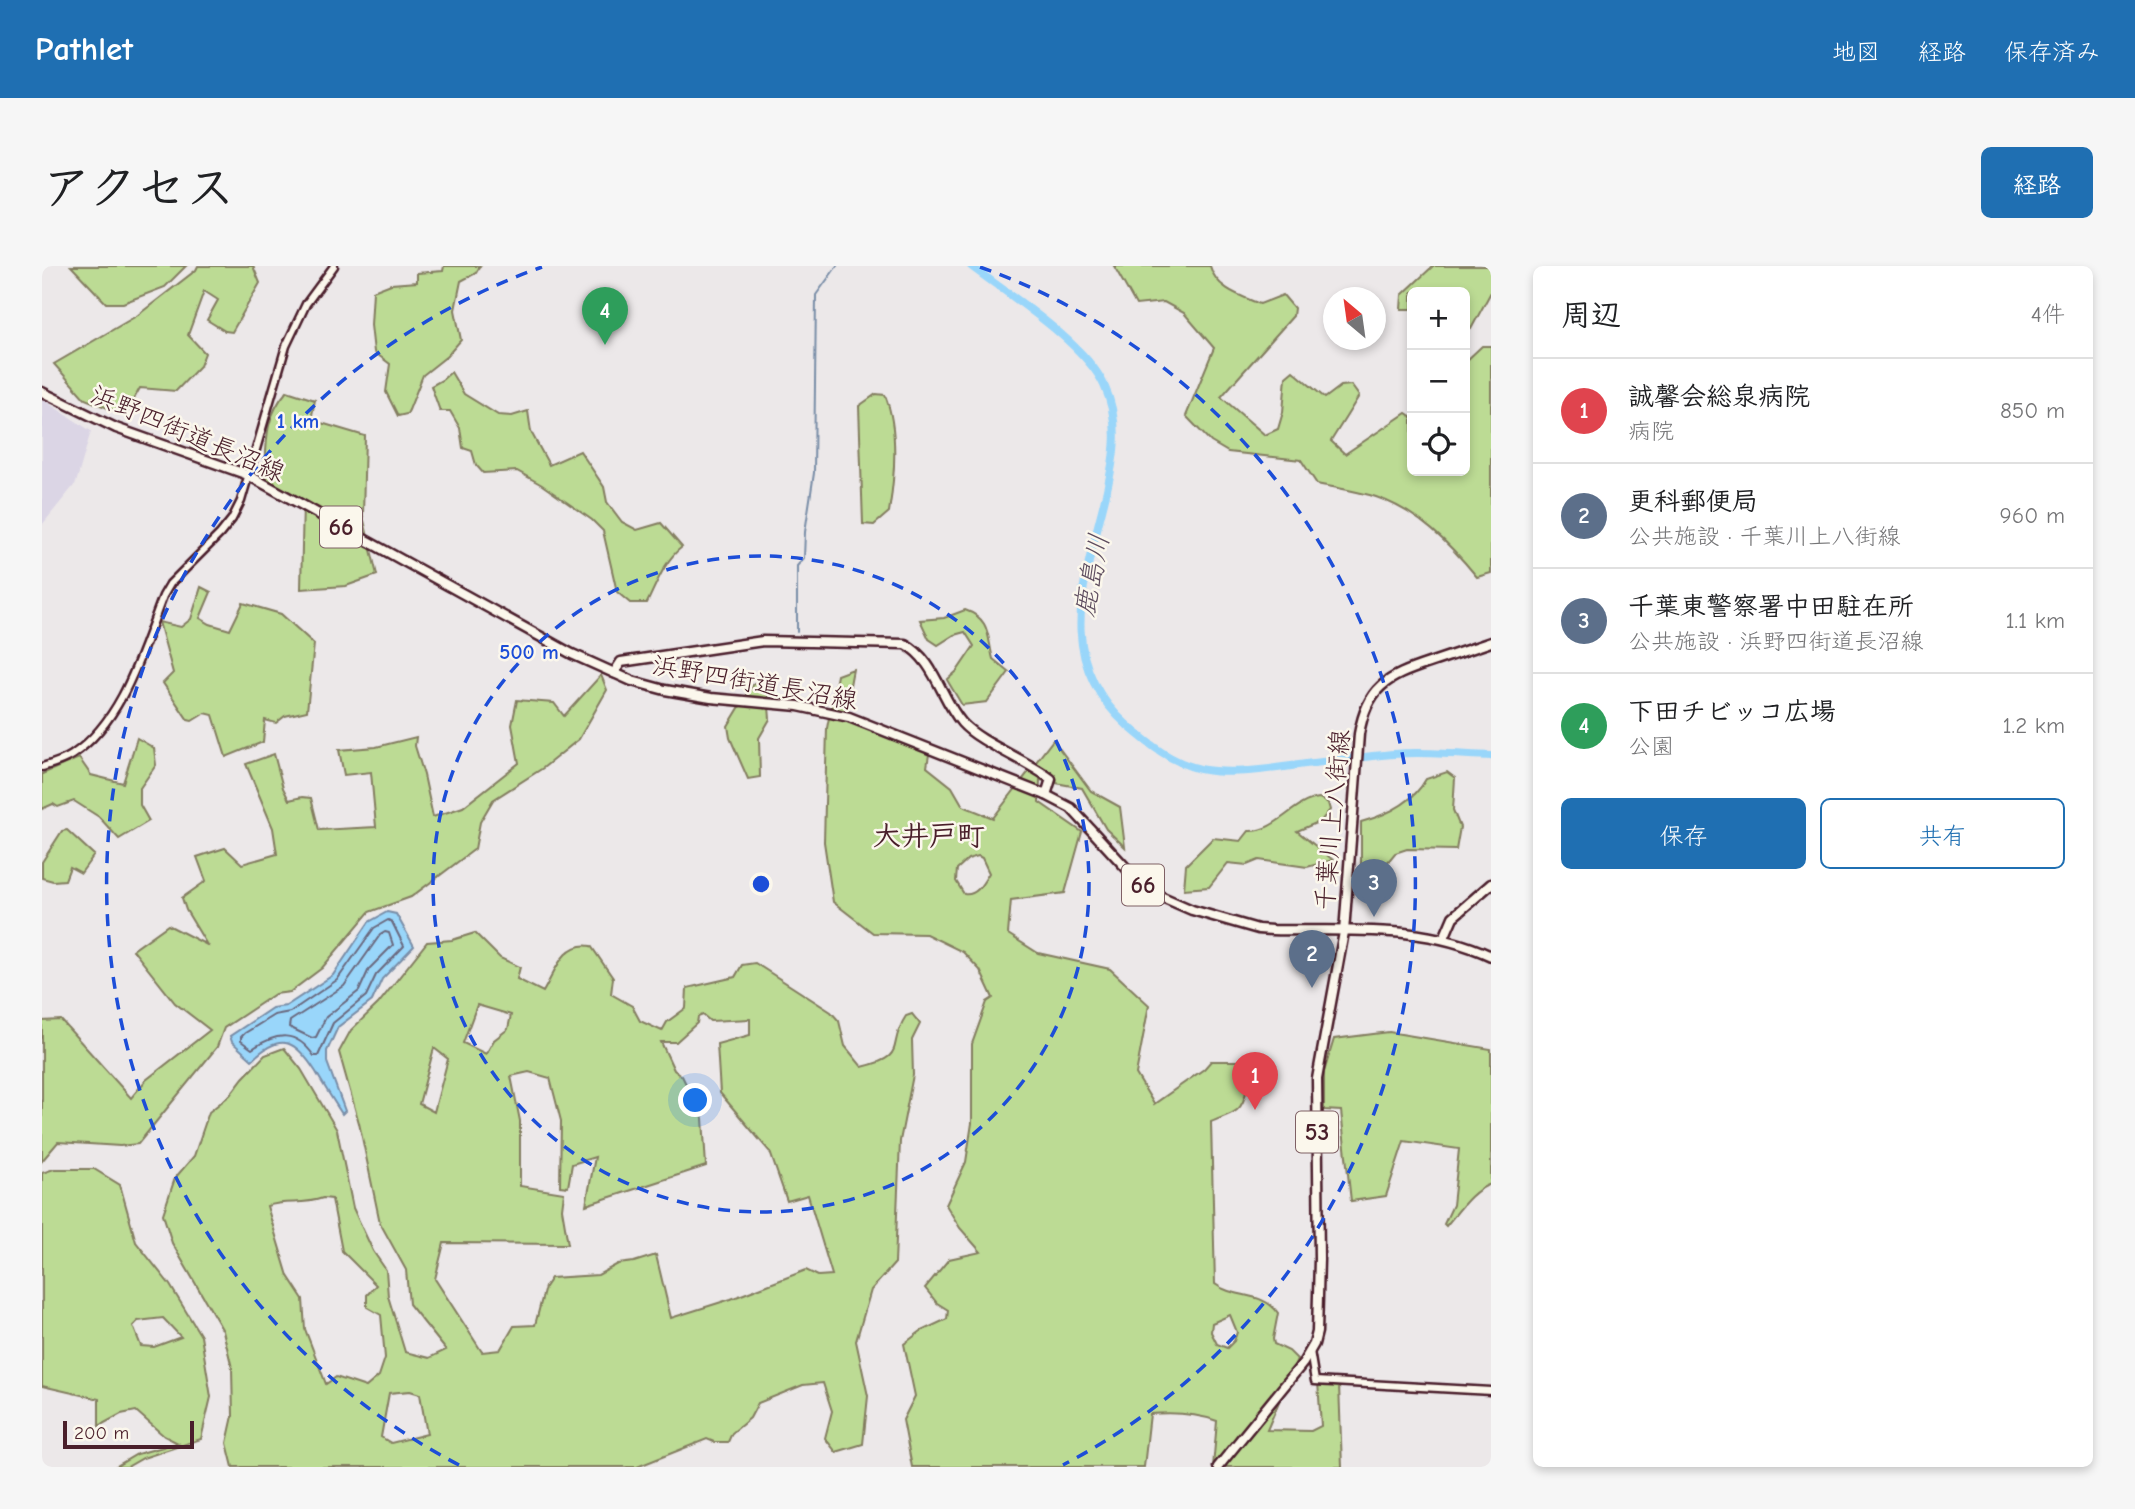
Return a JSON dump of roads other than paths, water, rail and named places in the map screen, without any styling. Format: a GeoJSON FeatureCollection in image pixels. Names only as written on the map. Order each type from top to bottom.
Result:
{"type":"FeatureCollection","features":[{"type":"Feature","properties":{"kind":"main road","name":"浜野四街道長沼線"},"geometry":{"type":"LineString","coordinates":[[42,392],[116,428],[248,475],[572,654],[632,681],[711,698],[834,712],[1046,794],[1071,808],[1138,879],[1172,902],[1192,910],[1258,929],[1414,933],[1444,938],[1491,956]]}},
{"type":"Feature","properties":{"kind":"main road","name":"浜野四街道長沼線"},"geometry":{"type":"LineString","coordinates":[[614,673],[621,662],[763,641],[905,644],[913,649],[933,672],[963,724],[1051,779],[1046,794]]}},
{"type":"Feature","properties":{"kind":"main road","name":"千葉川上八街線"},"geometry":{"type":"LineString","coordinates":[[1218,1467],[1303,1363],[1310,1351],[1318,1322],[1317,1079],[1344,932],[1357,750],[1364,709],[1385,681],[1403,672],[1491,642]]}},
{"type":"Feature","properties":{"kind":"main road"},"geometry":{"type":"LineString","coordinates":[[1444,938],[1453,917],[1491,884]]}},
{"type":"Feature","properties":{"kind":"street"},"geometry":{"type":"LineString","coordinates":[[42,768],[71,757],[86,745],[123,696],[170,584],[232,519],[242,501],[286,346],[306,304],[334,266]]}},
{"type":"Feature","properties":{"kind":"street"},"geometry":{"type":"LineString","coordinates":[[1310,1351],[1315,1381],[1491,1391]]}},
{"type":"Feature","properties":{"kind":"water"},"geometry":{"type":"Polygon","coordinates":[[[387,912],[396,914],[414,946],[382,979],[372,1001],[338,1027],[327,1051],[327,1062],[345,1111],[342,1114],[309,1061],[295,1047],[280,1043],[272,1045],[252,1060],[232,1042],[230,1036],[272,1008],[286,1006],[333,975],[369,922],[387,912]]]}},
{"type":"Feature","properties":{"kind":"waterway"},"geometry":{"type":"LineString","coordinates":[[797,632],[797,566],[804,558],[814,473],[816,295],[837,266]]}},
{"type":"Feature","properties":{"kind":"waterway","name":"鹿島川"},"geometry":{"type":"LineString","coordinates":[[971,266],[1045,321],[1081,353],[1104,385],[1109,399],[1113,412],[1114,453],[1084,586],[1082,645],[1089,673],[1104,700],[1128,726],[1170,757],[1189,766],[1215,771],[1261,770],[1405,753],[1491,756]]}},
{"type":"Feature","properties":{"kind":"place","name":"下田チビッコ広場"},"geometry":{"type":"Point","coordinates":[605,345]}},
{"type":"Feature","properties":{"kind":"place","name":"千葉東警察署中田駐在所"},"geometry":{"type":"Point","coordinates":[1374,917]}},
{"type":"Feature","properties":{"kind":"place","name":"更科郵便局"},"geometry":{"type":"Point","coordinates":[1312,988]}},
{"type":"Feature","properties":{"kind":"place","name":"誠馨会総泉病院"},"geometry":{"type":"Point","coordinates":[1255,1110]}},
{"type":"Feature","properties":{"kind":"district","name":"大井戸町"},"geometry":{"type":"Point","coordinates":[929,835]}}]}
